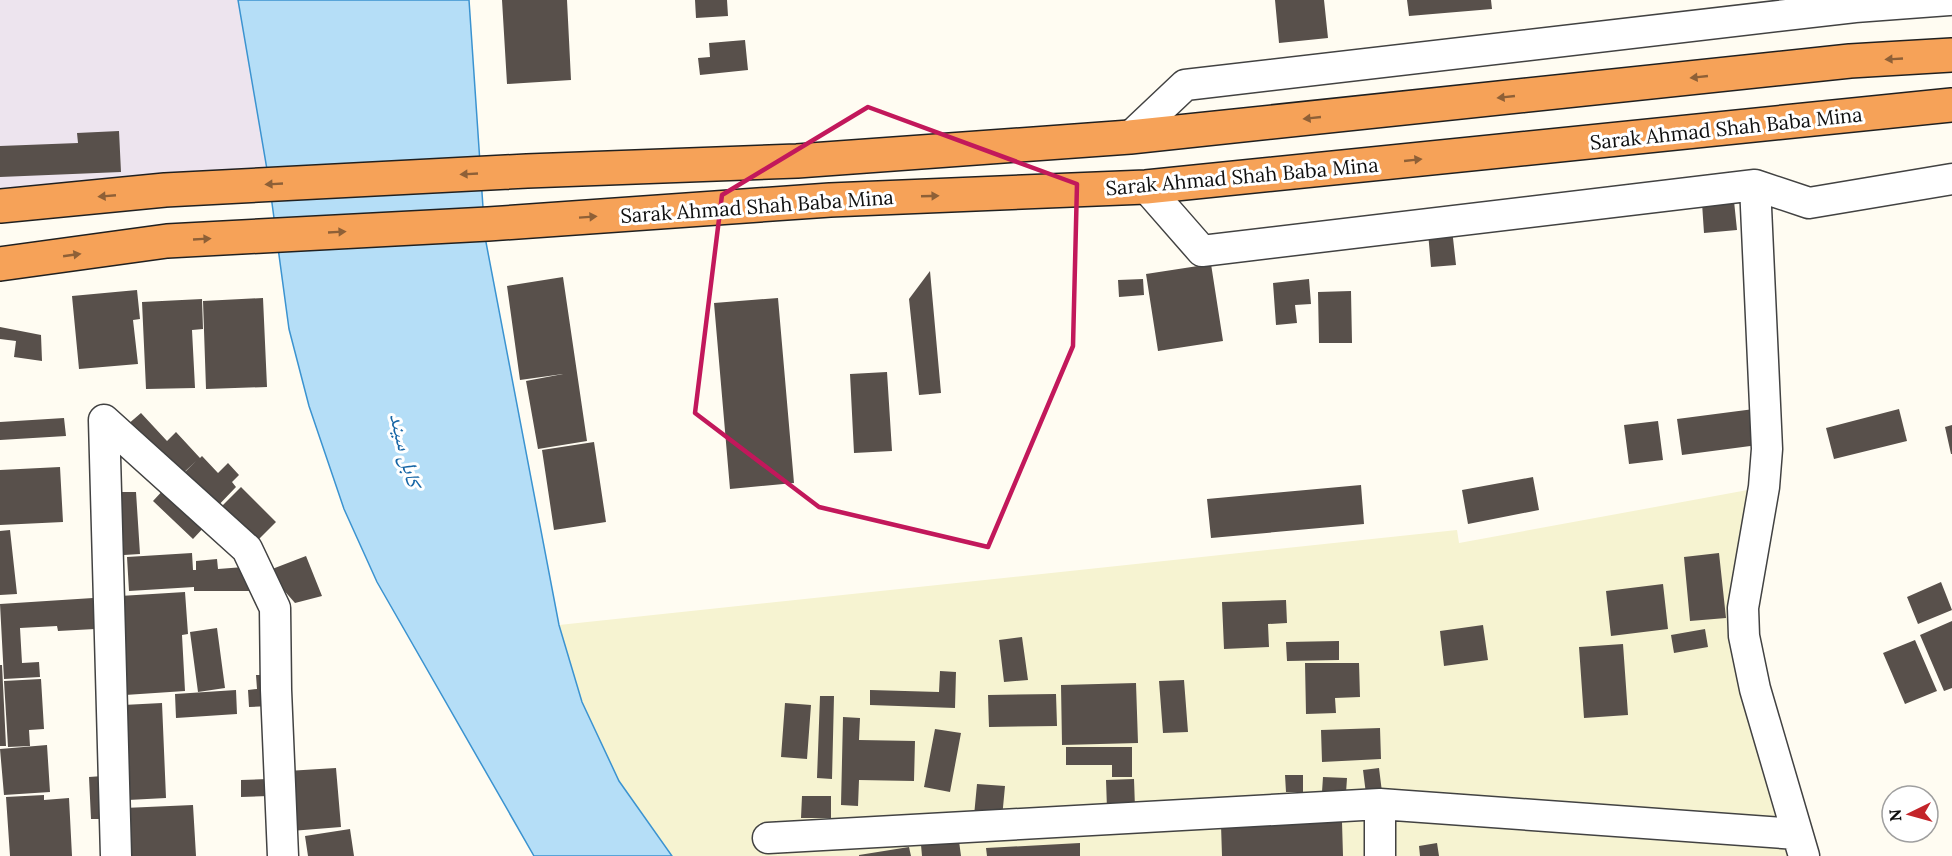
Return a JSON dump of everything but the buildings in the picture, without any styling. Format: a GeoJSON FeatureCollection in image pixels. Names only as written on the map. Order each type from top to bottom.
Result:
{"type":"FeatureCollection","features":[{"type":"Feature","properties":{"kind":"highway"},"geometry":{"type":"LineString","coordinates":[[0,206],[165,190],[527,171],[797,161],[1130,136],[1850,61],[1952,55]]}},
{"type":"Feature","properties":{"kind":"highway","name":"Sarak Ahmad Shah Baba Mina"},"geometry":{"type":"LineString","coordinates":[[5,266],[167,241],[530,221],[830,200],[1146,187],[1952,105]]}},
{"type":"Feature","properties":{"kind":"street"},"geometry":{"type":"LineString","coordinates":[[1130,136],[1185,84],[1855,7],[1949,0]]}},
{"type":"Feature","properties":{"kind":"street"},"geometry":{"type":"LineString","coordinates":[[1146,187],[1202,250],[1755,185],[1809,203],[1952,179]]}},
{"type":"Feature","properties":{"kind":"street"},"geometry":{"type":"LineString","coordinates":[[768,838],[1380,804],[1801,845],[1755,688],[1744,636],[1743,608],[1764,487],[1767,449],[1755,185]]}},
{"type":"Feature","properties":{"kind":"street"},"geometry":{"type":"LineString","coordinates":[[117,856],[104,420],[247,549],[275,608],[283,856]]}},
{"type":"Feature","properties":{"kind":"street"},"geometry":{"type":"LineString","coordinates":[[1380,804],[1380,856]]}},
{"type":"Feature","properties":{"kind":"highlighted area"},"geometry":{"type":"Polygon","coordinates":[[[868,107],[1077,184],[1073,346],[988,547],[819,507],[695,413],[722,195],[868,107]]]}},
{"type":"Feature","properties":{"kind":"shaded area"},"geometry":{"type":"Polygon","coordinates":[[[0,0],[238,0],[269,181],[0,206],[0,0]]]}},
{"type":"Feature","properties":{"kind":"shaded area"},"geometry":{"type":"Polygon","coordinates":[[[1764,487],[1747,582],[1804,856],[672,856],[619,781],[582,702],[559,625],[1457,530],[1459,543],[1764,487]]]}},
{"type":"Feature","properties":{"kind":"water","name":"کابل سيند"},"geometry":{"type":"Polygon","coordinates":[[[238,0],[469,0],[485,237],[559,625],[582,702],[619,781],[672,856],[534,856],[377,582],[344,509],[309,406],[289,329],[269,181],[238,0]]]}}]}
